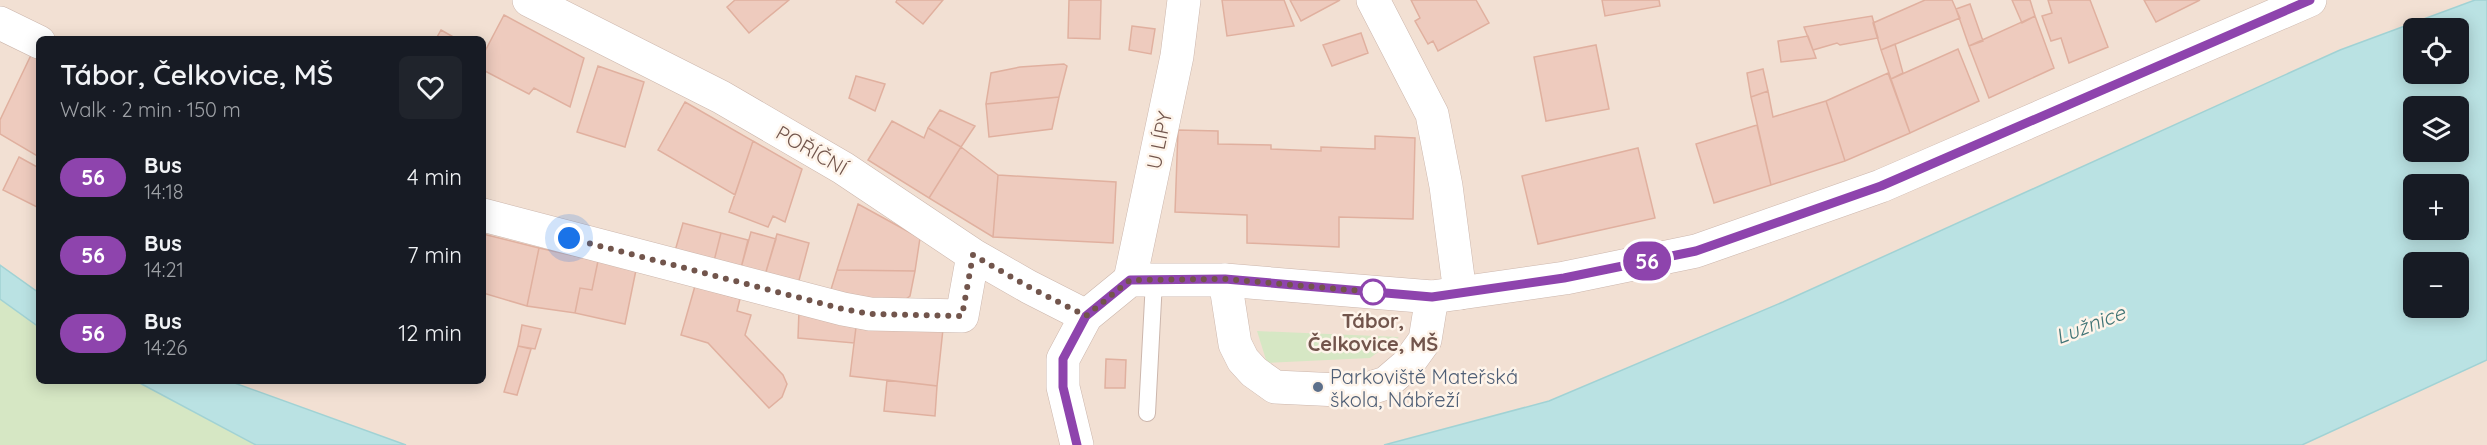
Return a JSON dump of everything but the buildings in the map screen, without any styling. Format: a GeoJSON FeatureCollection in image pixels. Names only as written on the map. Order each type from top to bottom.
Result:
{"type":"FeatureCollection","features":[{"type":"Feature","properties":{"kind":"street","name":"POŘÍČNÍ"},"geometry":{"type":"LineString","coordinates":[[529,0],[720,98],[802,144],[843,168],[973,255],[1086,316]]}},
{"type":"Feature","properties":{"kind":"street","name":"U LÍPY"},"geometry":{"type":"LineString","coordinates":[[1142,280],[1184,0]]}},
{"type":"Feature","properties":{"kind":"street"},"geometry":{"type":"LineString","coordinates":[[1225,279],[1235,344],[1243,360],[1254,372],[1275,387],[1361,391],[1386,383],[1407,365],[1425,340],[1446,295],[1446,186],[1432,114],[1373,0]]}},
{"type":"Feature","properties":{"kind":"street"},"geometry":{"type":"LineString","coordinates":[[1077,445],[1063,387],[1063,359],[1086,316],[1142,280],[1225,279],[1446,295],[1564,278],[1696,251],[1881,186],[2310,0]]}},
{"type":"Feature","properties":{"kind":"street"},"geometry":{"type":"LineString","coordinates":[[0,23],[36,41]]}},
{"type":"Feature","properties":{"kind":"street"},"geometry":{"type":"LineString","coordinates":[[486,216],[843,309],[870,314],[962,316],[973,255]]}},
{"type":"Feature","properties":{"kind":"lane"},"geometry":{"type":"LineString","coordinates":[[1142,280],[1147,412]]}},
{"type":"Feature","properties":{"kind":"shaded area"},"geometry":{"type":"Polygon","coordinates":[[[0,0],[2475,0],[2426,18],[2403,18],[2403,27],[2340,50],[1783,302],[1549,401],[1384,445],[406,445],[237,384],[486,384],[486,36],[36,36],[36,291],[0,265],[0,0]]]}},
{"type":"Feature","properties":{"kind":"shaded area"},"geometry":{"type":"Polygon","coordinates":[[[2487,360],[2487,445],[2302,445],[2487,360]]]}},
{"type":"Feature","properties":{"kind":"green space"},"geometry":{"type":"Polygon","coordinates":[[[0,299],[36,325],[36,384],[142,384],[256,445],[0,445],[0,299]]]}},
{"type":"Feature","properties":{"kind":"green space"},"geometry":{"type":"Polygon","coordinates":[[[1257,331],[1399,337],[1370,358],[1267,363],[1257,331]]]}},
{"type":"Feature","properties":{"kind":"water","name":"Lužnice"},"geometry":{"type":"Polygon","coordinates":[[[2475,0],[2487,0],[2487,360],[2302,445],[1384,445],[1549,401],[1783,302],[2340,50],[2403,27],[2403,84],[2469,84],[2469,18],[2426,18],[2475,0]]]}},
{"type":"Feature","properties":{"kind":"water"},"geometry":{"type":"Polygon","coordinates":[[[0,265],[36,291],[36,325],[0,299],[0,265]]]}},
{"type":"Feature","properties":{"kind":"water"},"geometry":{"type":"Polygon","coordinates":[[[142,384],[237,384],[406,445],[256,445],[142,384]]]}},
{"type":"Feature","properties":{"kind":"bus line","name":"56"},"geometry":{"type":"LineString","coordinates":[[1077,445],[1063,387],[1063,359],[1086,316],[1130,280],[1225,279],[1432,297],[1564,278],[1696,251],[1881,186],[2310,0]]}},
{"type":"Feature","properties":{"kind":"place","name":"Tábor, Čelkovice, MŠ"},"geometry":{"type":"Point","coordinates":[1373,292]}},
{"type":"Feature","properties":{"kind":"place","name":"Parkoviště Mateřská škola, Nábřeží"},"geometry":{"type":"Point","coordinates":[1318,387]}},
{"type":"Feature","properties":{"kind":"route"},"geometry":{"type":"LineString","coordinates":[[569,238],[870,314],[962,316],[973,255],[1086,316],[1130,280],[1225,279],[1373,292]]}}]}
